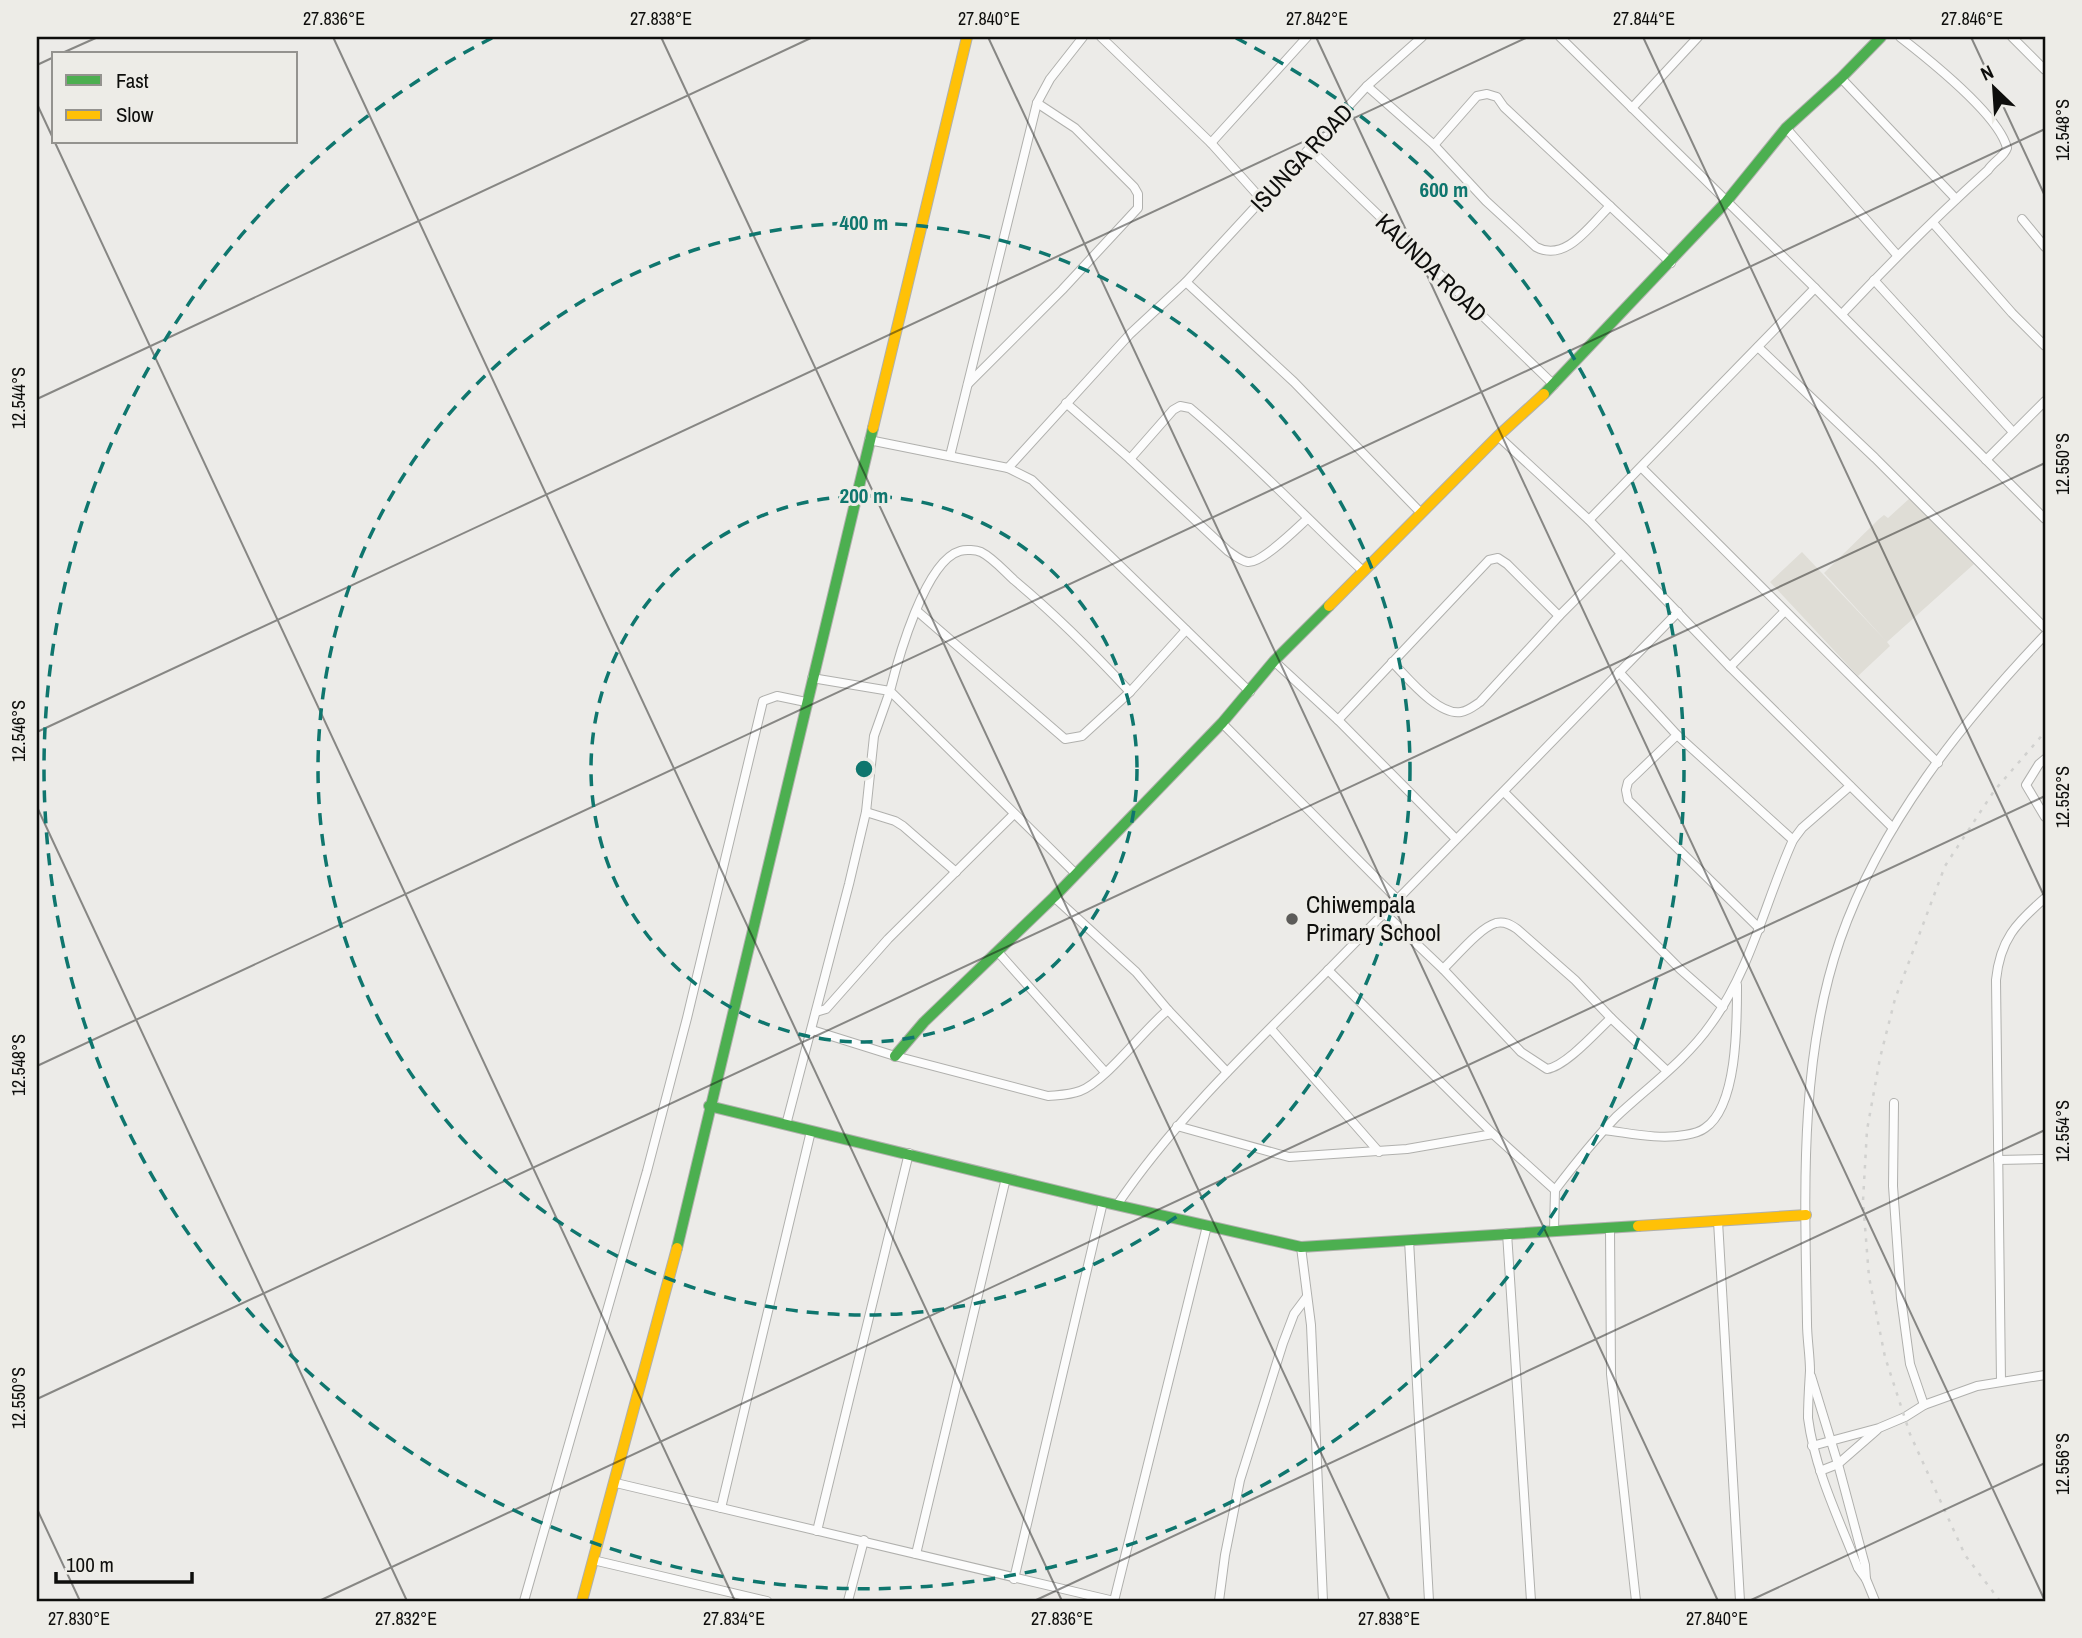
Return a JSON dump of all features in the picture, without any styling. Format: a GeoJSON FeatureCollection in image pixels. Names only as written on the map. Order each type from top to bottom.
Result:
{"type":"FeatureCollection","features":[{"type":"Feature","properties":{"kind":"street"},"geometry":{"type":"LineString","coordinates":[[582,1601],[674,1261],[967,37]]}},
{"type":"Feature","properties":{"kind":"street"},"geometry":{"type":"LineString","coordinates":[[950,456],[1037,103],[1050,79],[1083,37]]}},
{"type":"Feature","properties":{"kind":"street"},"geometry":{"type":"LineString","coordinates":[[1101,37],[1211,143],[1263,201]]}},
{"type":"Feature","properties":{"kind":"street"},"geometry":{"type":"LineString","coordinates":[[1211,143],[1307,37]]}},
{"type":"Feature","properties":{"kind":"street","name":"ISUNGA ROAD"},"geometry":{"type":"LineString","coordinates":[[1008,468],[1130,334],[1186,282],[1263,201],[1367,86],[1422,37]]}},
{"type":"Feature","properties":{"kind":"street"},"geometry":{"type":"LineString","coordinates":[[1560,37],[1842,314],[2045,519]]}},
{"type":"Feature","properties":{"kind":"street"},"geometry":{"type":"LineString","coordinates":[[1632,108],[1698,37]]}},
{"type":"Feature","properties":{"kind":"street"},"geometry":{"type":"LineString","coordinates":[[895,1056],[924,1022],[1054,897],[1222,723],[1273,661],[1498,436],[1554,385],[1671,263],[1726,202],[1786,128],[1881,37]]}},
{"type":"Feature","properties":{"kind":"street"},"geometry":{"type":"LineString","coordinates":[[1842,314],[1897,255],[1988,170],[1994,161],[2005,154],[2007,148],[2006,142],[1990,120],[1967,95],[1900,37]]}},
{"type":"Feature","properties":{"kind":"street"},"geometry":{"type":"LineString","coordinates":[[2012,37],[2045,70]]}},
{"type":"Feature","properties":{"kind":"street"},"geometry":{"type":"LineString","coordinates":[[1841,78],[1956,199]]}},
{"type":"Feature","properties":{"kind":"street"},"geometry":{"type":"LineString","coordinates":[[1367,86],[1434,145],[1486,201],[1536,247],[1546,252],[1565,249],[1610,206]]}},
{"type":"Feature","properties":{"kind":"street"},"geometry":{"type":"LineString","coordinates":[[1434,145],[1477,96],[1487,94],[1497,97],[1504,107],[1671,263]]}},
{"type":"Feature","properties":{"kind":"street"},"geometry":{"type":"LineString","coordinates":[[968,384],[1138,208],[1138,194],[1134,187],[1075,128],[1037,103]]}},
{"type":"Feature","properties":{"kind":"street"},"geometry":{"type":"LineString","coordinates":[[1786,128],[1897,255]]}},
{"type":"Feature","properties":{"kind":"street","name":"KAUNDA ROAD"},"geometry":{"type":"LineString","coordinates":[[1310,149],[1554,385]]}},
{"type":"Feature","properties":{"kind":"street"},"geometry":{"type":"LineString","coordinates":[[2022,219],[2045,247]]}},
{"type":"Feature","properties":{"kind":"street"},"geometry":{"type":"LineString","coordinates":[[1933,223],[2012,313],[2045,346]]}},
{"type":"Feature","properties":{"kind":"street"},"geometry":{"type":"LineString","coordinates":[[1874,280],[2013,432]]}},
{"type":"Feature","properties":{"kind":"street"},"geometry":{"type":"LineString","coordinates":[[1186,282],[1294,382],[1421,513]]}},
{"type":"Feature","properties":{"kind":"street"},"geometry":{"type":"LineString","coordinates":[[1589,520],[1815,288]]}},
{"type":"Feature","properties":{"kind":"street"},"geometry":{"type":"LineString","coordinates":[[1758,347],[1875,458],[2045,628]]}},
{"type":"Feature","properties":{"kind":"street"},"geometry":{"type":"LineString","coordinates":[[1986,460],[2045,401]]}},
{"type":"Feature","properties":{"kind":"street"},"geometry":{"type":"LineString","coordinates":[[1066,403],[1228,551],[1245,561],[1252,562],[1259,558],[1286,539],[1307,519]]}},
{"type":"Feature","properties":{"kind":"street"},"geometry":{"type":"LineString","coordinates":[[1130,459],[1173,410],[1180,406],[1190,408],[1235,445],[1363,572]]}},
{"type":"Feature","properties":{"kind":"street"},"geometry":{"type":"LineString","coordinates":[[1498,436],[1589,520],[1730,667],[1893,828]]}},
{"type":"Feature","properties":{"kind":"street"},"geometry":{"type":"LineString","coordinates":[[869,440],[1008,468],[1032,480],[1250,692]]}},
{"type":"Feature","properties":{"kind":"street"},"geometry":{"type":"LineString","coordinates":[[1642,468],[1938,763]]}},
{"type":"Feature","properties":{"kind":"street"},"geometry":{"type":"LineString","coordinates":[[786,1125],[866,812],[874,736],[899,656],[928,582],[945,561],[958,551],[982,552],[1081,639],[1130,692]]}},
{"type":"Feature","properties":{"kind":"street"},"geometry":{"type":"LineString","coordinates":[[1392,662],[1436,705],[1451,712],[1460,712],[1480,702],[1559,616],[1621,554]]}},
{"type":"Feature","properties":{"kind":"street"},"geometry":{"type":"LineString","coordinates":[[1338,720],[1489,560],[1498,558],[1507,564],[1559,616]]}},
{"type":"Feature","properties":{"kind":"street"},"geometry":{"type":"LineString","coordinates":[[917,611],[1065,739],[1082,736],[1130,692],[1186,630]]}},
{"type":"Feature","properties":{"kind":"street"},"geometry":{"type":"LineString","coordinates":[[1117,1205],[1138,1173],[1227,1072],[1678,612]]}},
{"type":"Feature","properties":{"kind":"street"},"geometry":{"type":"LineString","coordinates":[[1730,667],[1784,612]]}},
{"type":"Feature","properties":{"kind":"street"},"geometry":{"type":"LineString","coordinates":[[1866,1578],[1858,1569],[1820,1471],[1812,1446],[1808,1418],[1810,1373],[1806,1150],[1811,1084],[1828,979],[1850,911],[1893,828],[1938,763],[2020,661],[2045,635]]}},
{"type":"Feature","properties":{"kind":"street"},"geometry":{"type":"LineString","coordinates":[[1273,661],[1338,720],[1455,839]]}},
{"type":"Feature","properties":{"kind":"street"},"geometry":{"type":"LineString","coordinates":[[1619,673],[1677,735],[1793,840]]}},
{"type":"Feature","properties":{"kind":"street"},"geometry":{"type":"LineString","coordinates":[[812,678],[890,691],[1013,815],[1075,873]]}},
{"type":"Feature","properties":{"kind":"street"},"geometry":{"type":"LineString","coordinates":[[524,1601],[651,1158],[763,701],[777,696],[806,702]]}},
{"type":"Feature","properties":{"kind":"street"},"geometry":{"type":"LineString","coordinates":[[1222,723],[1397,899]]}},
{"type":"Feature","properties":{"kind":"street"},"geometry":{"type":"LineString","coordinates":[[1677,735],[1629,782],[1626,790],[1628,800],[1760,929]]}},
{"type":"Feature","properties":{"kind":"street"},"geometry":{"type":"LineString","coordinates":[[2045,759],[2026,785],[2045,817]]}},
{"type":"Feature","properties":{"kind":"street"},"geometry":{"type":"LineString","coordinates":[[1553,1231],[1555,1191],[1604,1130],[1709,1028],[1737,982],[1793,840],[1802,828],[1850,786]]}},
{"type":"Feature","properties":{"kind":"street"},"geometry":{"type":"LineString","coordinates":[[1504,792],[1660,950],[1723,1007]]}},
{"type":"Feature","properties":{"kind":"street"},"geometry":{"type":"LineString","coordinates":[[866,812],[903,826],[956,872]]}},
{"type":"Feature","properties":{"kind":"street"},"geometry":{"type":"LineString","coordinates":[[816,1012],[826,1009],[888,939],[1013,815]]}},
{"type":"Feature","properties":{"kind":"street"},"geometry":{"type":"LineString","coordinates":[[1054,897],[1136,972],[1227,1072]]}},
{"type":"Feature","properties":{"kind":"street"},"geometry":{"type":"LineString","coordinates":[[2001,1381],[1996,980],[1998,961],[2010,932],[2045,898]]}},
{"type":"Feature","properties":{"kind":"street"},"geometry":{"type":"LineString","coordinates":[[1384,913],[1443,969],[1521,1052],[1546,1069],[1552,1069],[1565,1060],[1611,1018]]}},
{"type":"Feature","properties":{"kind":"street"},"geometry":{"type":"LineString","coordinates":[[1443,969],[1487,927],[1498,922],[1508,923],[1575,980],[1667,1071]]}},
{"type":"Feature","properties":{"kind":"street"},"geometry":{"type":"LineString","coordinates":[[998,952],[1105,1072]]}},
{"type":"Feature","properties":{"kind":"street"},"geometry":{"type":"LineString","coordinates":[[1328,970],[1493,1134],[1555,1191]]}},
{"type":"Feature","properties":{"kind":"street"},"geometry":{"type":"LineString","coordinates":[[1604,1130],[1682,1136],[1705,1128],[1715,1117],[1727,1092],[1734,1054],[1737,982]]}},
{"type":"Feature","properties":{"kind":"street"},"geometry":{"type":"LineString","coordinates":[[812,1030],[895,1056],[1048,1096],[1081,1091],[1105,1072],[1168,1010]]}},
{"type":"Feature","properties":{"kind":"street"},"geometry":{"type":"LineString","coordinates":[[1271,1029],[1379,1152]]}},
{"type":"Feature","properties":{"kind":"street"},"geometry":{"type":"LineString","coordinates":[[1894,1103],[1893,1186],[1902,1311],[1910,1364],[1924,1405]]}},
{"type":"Feature","properties":{"kind":"street"},"geometry":{"type":"LineString","coordinates":[[709,1106],[1102,1202],[1301,1247],[1807,1215]]}},
{"type":"Feature","properties":{"kind":"street"},"geometry":{"type":"LineString","coordinates":[[1177,1126],[1289,1157],[1407,1149],[1493,1134]]}},
{"type":"Feature","properties":{"kind":"street"},"geometry":{"type":"LineString","coordinates":[[721,1508],[811,1130]]}},
{"type":"Feature","properties":{"kind":"street"},"geometry":{"type":"LineString","coordinates":[[817,1531],[909,1153]]}},
{"type":"Feature","properties":{"kind":"street"},"geometry":{"type":"LineString","coordinates":[[1998,1160],[2045,1159]]}},
{"type":"Feature","properties":{"kind":"street"},"geometry":{"type":"LineString","coordinates":[[916,1554],[1006,1178]]}},
{"type":"Feature","properties":{"kind":"street"},"geometry":{"type":"LineString","coordinates":[[1013,1579],[1102,1202]]}},
{"type":"Feature","properties":{"kind":"street"},"geometry":{"type":"LineString","coordinates":[[1718,1221],[1740,1601]]}},
{"type":"Feature","properties":{"kind":"street"},"geometry":{"type":"LineString","coordinates":[[616,1483],[1114,1601],[1207,1226]]}},
{"type":"Feature","properties":{"kind":"street"},"geometry":{"type":"LineString","coordinates":[[1610,1228],[1611,1374],[1636,1601]]}},
{"type":"Feature","properties":{"kind":"street"},"geometry":{"type":"LineString","coordinates":[[1507,1233],[1531,1601]]}},
{"type":"Feature","properties":{"kind":"street"},"geometry":{"type":"LineString","coordinates":[[1409,1240],[1429,1601]]}},
{"type":"Feature","properties":{"kind":"street"},"geometry":{"type":"LineString","coordinates":[[1301,1247],[1311,1338],[1322,1601]]}},
{"type":"Feature","properties":{"kind":"street"},"geometry":{"type":"LineString","coordinates":[[1219,1601],[1240,1480],[1287,1333],[1294,1314],[1306,1298]]}},
{"type":"Feature","properties":{"kind":"street"},"geometry":{"type":"LineString","coordinates":[[1810,1373],[1838,1464],[1866,1578],[1875,1601]]}},
{"type":"Feature","properties":{"kind":"street"},"geometry":{"type":"LineString","coordinates":[[1812,1446],[1879,1428],[1924,1405],[1977,1386],[2045,1376]]}},
{"type":"Feature","properties":{"kind":"street"},"geometry":{"type":"LineString","coordinates":[[1820,1471],[1838,1464],[1879,1428]]}},
{"type":"Feature","properties":{"kind":"street"},"geometry":{"type":"LineString","coordinates":[[848,1601],[864,1540]]}},
{"type":"Feature","properties":{"kind":"street"},"geometry":{"type":"LineString","coordinates":[[593,1560],[767,1601]]}},
{"type":"Feature","properties":{"kind":"shaded area"},"geometry":{"type":"Polygon","coordinates":[[[1910,498],[1974,564],[1887,642],[1890,646],[1858,676],[1770,582],[1802,552],[1886,641],[1824,573],[1879,519],[1884,515],[1888,518],[1910,498]]]}},
{"type":"Feature","properties":{"kind":"railway"},"geometry":{"type":"LineString","coordinates":[[2000,1601],[1965,1555],[1910,1434],[1885,1357],[1869,1277],[1863,1201],[1867,1130],[1880,1058],[1895,999],[1945,866],[1994,791],[2045,732]]}},
{"type":"Feature","properties":{"kind":"traffic: fast"},"geometry":{"type":"LineString","coordinates":[[1544,394],[1726,202],[1786,128],[1881,37]]}},
{"type":"Feature","properties":{"kind":"traffic: fast"},"geometry":{"type":"LineString","coordinates":[[677,1248],[873,428]]}},
{"type":"Feature","properties":{"kind":"traffic: fast"},"geometry":{"type":"LineString","coordinates":[[895,1056],[924,1022],[1054,897],[1222,723],[1274,661],[1329,606]]}},
{"type":"Feature","properties":{"kind":"traffic: fast"},"geometry":{"type":"LineString","coordinates":[[709,1106],[1103,1202],[1301,1247],[1638,1226]]}},
{"type":"Feature","properties":{"kind":"traffic: slow"},"geometry":{"type":"LineString","coordinates":[[873,428],[967,37]]}},
{"type":"Feature","properties":{"kind":"traffic: slow"},"geometry":{"type":"LineString","coordinates":[[1329,606],[1498,436],[1544,394]]}},
{"type":"Feature","properties":{"kind":"traffic: slow"},"geometry":{"type":"LineString","coordinates":[[1638,1226],[1806,1215]]}},
{"type":"Feature","properties":{"kind":"traffic: slow"},"geometry":{"type":"LineString","coordinates":[[582,1601],[677,1248]]}},
{"type":"Feature","properties":{"kind":"place","name":"Chiwempala Primary School"},"geometry":{"type":"Point","coordinates":[1292,919]}}]}
